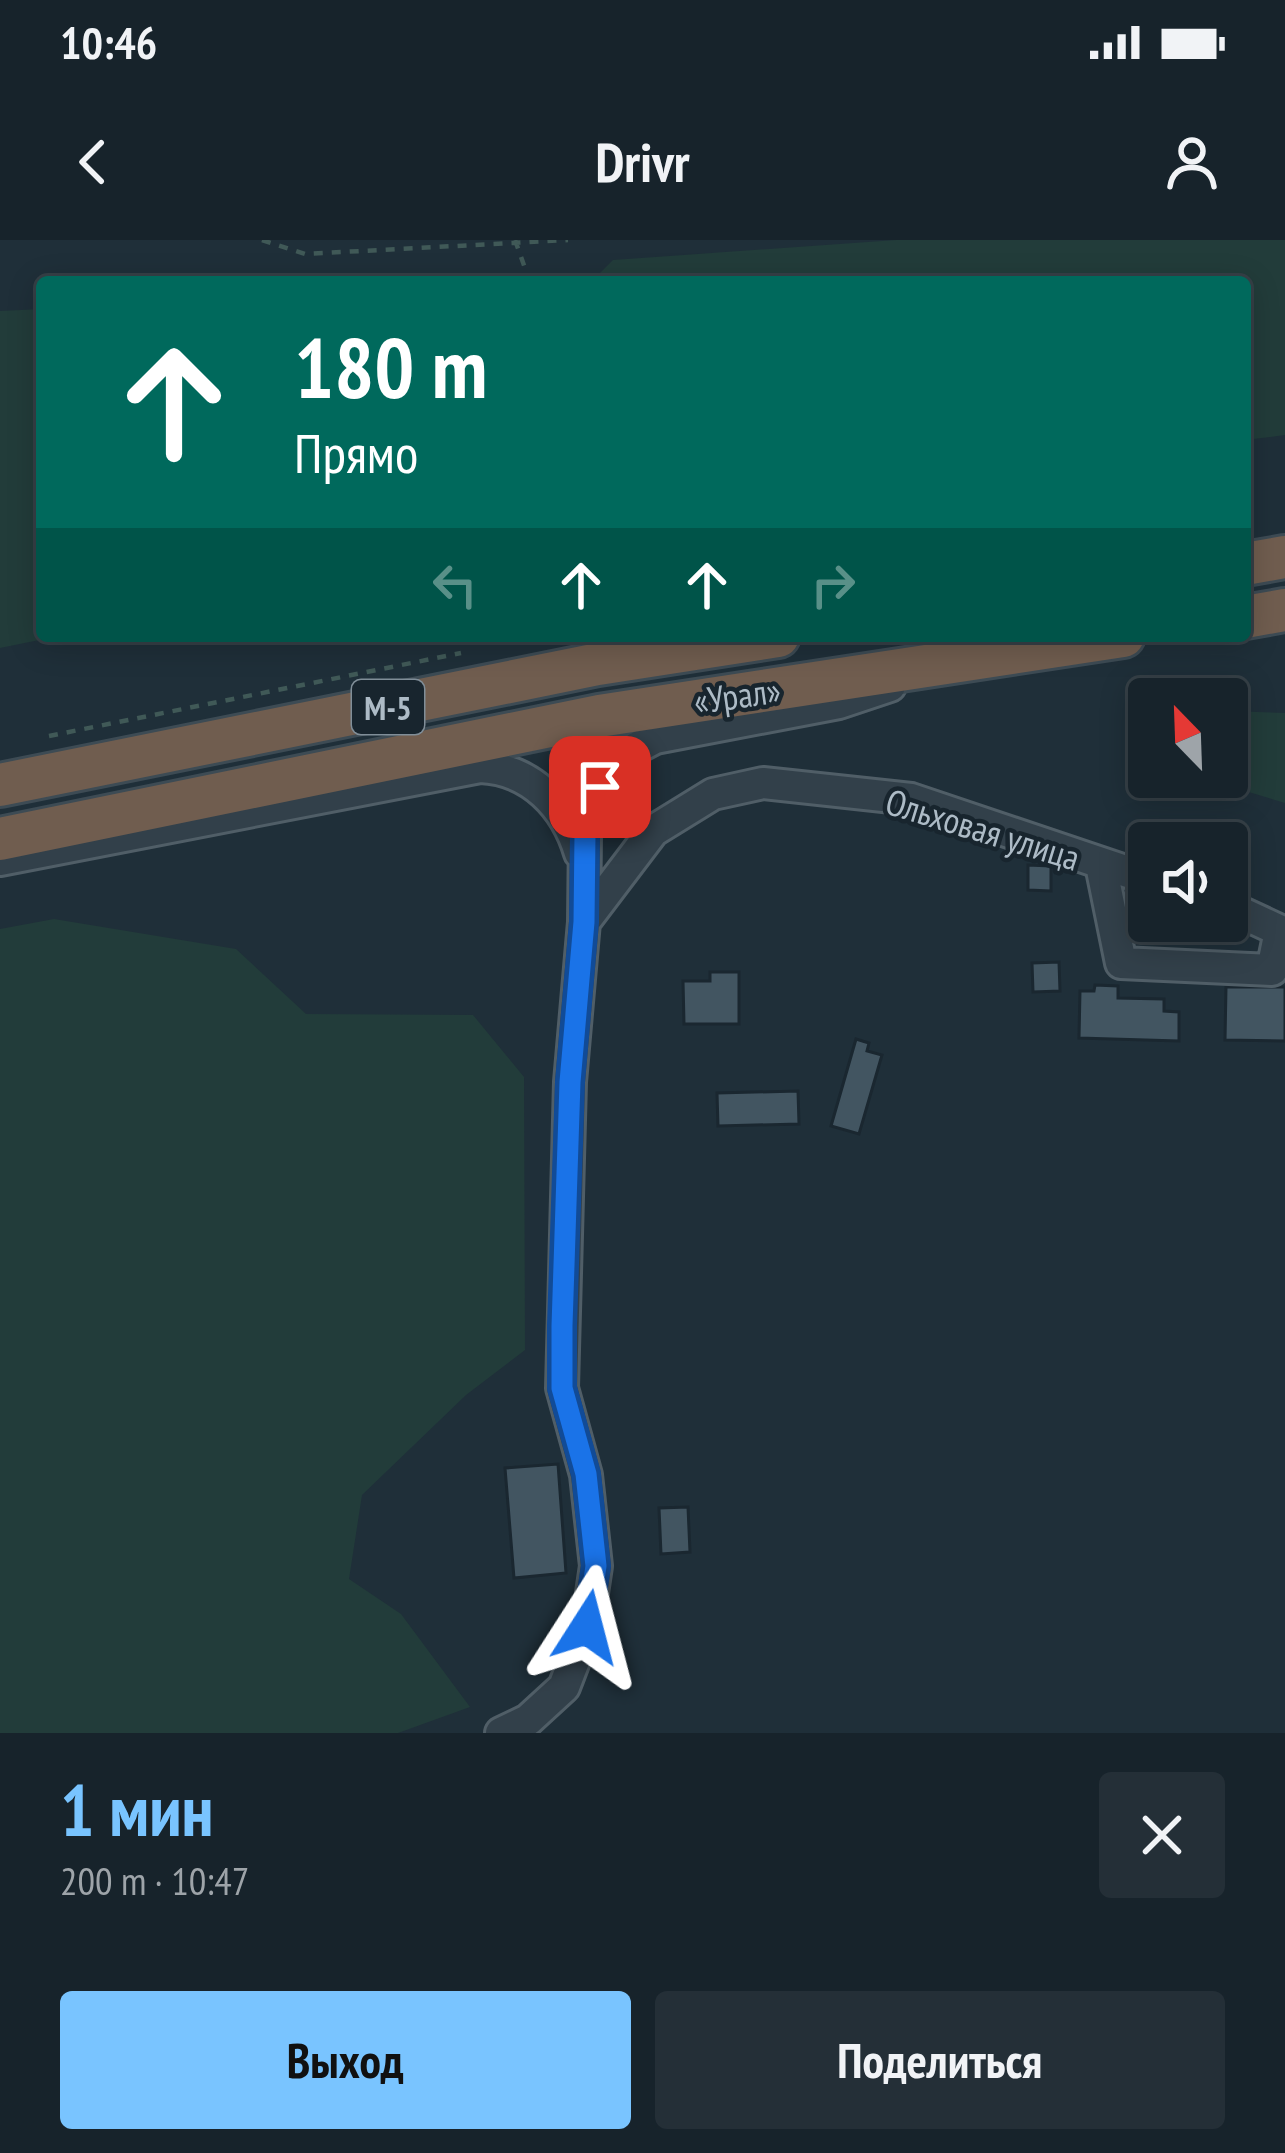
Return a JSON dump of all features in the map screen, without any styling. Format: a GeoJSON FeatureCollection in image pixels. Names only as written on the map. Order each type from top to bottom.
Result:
{"type":"FeatureCollection","features":[{"type":"Feature","properties":{"kind":"highway"},"geometry":{"type":"LineString","coordinates":[[1251,562],[1285,557]]}},
{"type":"Feature","properties":{"kind":"highway"},"geometry":{"type":"LineString","coordinates":[[1251,616],[1285,610]]}},
{"type":"Feature","properties":{"kind":"highway","name":"«Урал»"},"geometry":{"type":"LineString","coordinates":[[0,785],[598,664],[739,642]]}},
{"type":"Feature","properties":{"kind":"highway","name":"«Урал»"},"geometry":{"type":"LineString","coordinates":[[0,839],[599,716],[1085,642]]}},
{"type":"Feature","properties":{"kind":"street"},"geometry":{"type":"LineString","coordinates":[[501,1733],[529,1720],[564,1688],[587,1627],[596,1566],[586,1474],[562,1388],[570,1082],[584,922],[585,834],[592,803],[610,773],[636,748],[674,731],[838,703],[884,689],[932,666]]}},
{"type":"Feature","properties":{"kind":"street"},"geometry":{"type":"LineString","coordinates":[[0,860],[480,767],[514,773],[551,799],[571,829],[584,871]]}},
{"type":"Feature","properties":{"kind":"street","name":"Ольховая улица"},"geometry":{"type":"LineString","coordinates":[[584,922],[653,832],[713,794],[764,783],[911,799],[1128,872]]}},
{"type":"Feature","properties":{"kind":"street"},"geometry":{"type":"LineString","coordinates":[[1101,865],[1121,963],[1272,970],[1282,932],[1248,916]]}},
{"type":"Feature","properties":{"kind":"path"},"geometry":{"type":"LineString","coordinates":[[262,240],[305,254],[568,240]]}},
{"type":"Feature","properties":{"kind":"path"},"geometry":{"type":"LineString","coordinates":[[516,243],[528,276]]}},
{"type":"Feature","properties":{"kind":"path"},"geometry":{"type":"LineString","coordinates":[[49,736],[462,653]]}},
{"type":"Feature","properties":{"kind":"green space"},"geometry":{"type":"Polygon","coordinates":[[[896,240],[1285,240],[1285,435],[1251,439],[1251,276],[597,276],[613,260],[896,240]]]}},
{"type":"Feature","properties":{"kind":"green space"},"geometry":{"type":"Polygon","coordinates":[[[36,309],[36,641],[0,648],[0,311],[36,309]]]}},
{"type":"Feature","properties":{"kind":"green space"},"geometry":{"type":"Polygon","coordinates":[[[1248,712],[1285,713],[1285,803],[1248,792],[1248,712]]]}},
{"type":"Feature","properties":{"kind":"green space"},"geometry":{"type":"Polygon","coordinates":[[[54,919],[236,949],[306,1014],[473,1015],[524,1077],[525,1350],[466,1395],[362,1495],[349,1579],[401,1614],[470,1707],[398,1733],[0,1733],[0,929],[54,919]]]}},
{"type":"Feature","properties":{"kind":"building"},"geometry":{"type":"Polygon","coordinates":[[[1028,865],[1051,866],[1051,891],[1028,890],[1028,865]]]}},
{"type":"Feature","properties":{"kind":"building"},"geometry":{"type":"Polygon","coordinates":[[[1059,962],[1060,991],[1033,992],[1032,963],[1059,962]]]}},
{"type":"Feature","properties":{"kind":"building"},"geometry":{"type":"Polygon","coordinates":[[[710,972],[739,972],[739,1024],[684,1024],[683,981],[710,981],[710,972]]]}},
{"type":"Feature","properties":{"kind":"building"},"geometry":{"type":"Polygon","coordinates":[[[1095,985],[1118,986],[1118,998],[1164,999],[1164,1011],[1179,1012],[1179,1041],[1079,1038],[1080,991],[1094,991],[1095,985]]]}},
{"type":"Feature","properties":{"kind":"building"},"geometry":{"type":"Polygon","coordinates":[[[1226,987],[1285,987],[1285,1041],[1225,1040],[1226,987]]]}},
{"type":"Feature","properties":{"kind":"building"},"geometry":{"type":"Polygon","coordinates":[[[856,1039],[869,1043],[867,1051],[882,1055],[859,1134],[831,1126],[856,1039]]]}},
{"type":"Feature","properties":{"kind":"building"},"geometry":{"type":"Polygon","coordinates":[[[798,1091],[799,1124],[718,1126],[717,1093],[798,1091]]]}},
{"type":"Feature","properties":{"kind":"building"},"geometry":{"type":"Polygon","coordinates":[[[558,1464],[566,1573],[514,1578],[505,1468],[558,1464]]]}},
{"type":"Feature","properties":{"kind":"building"},"geometry":{"type":"Polygon","coordinates":[[[688,1507],[690,1552],[661,1554],[659,1508],[688,1507]]]}},
{"type":"Feature","properties":{"kind":"route"},"geometry":{"type":"LineString","coordinates":[[587,1627],[596,1566],[586,1474],[562,1388],[562,1326],[585,834],[600,787]]}}]}
